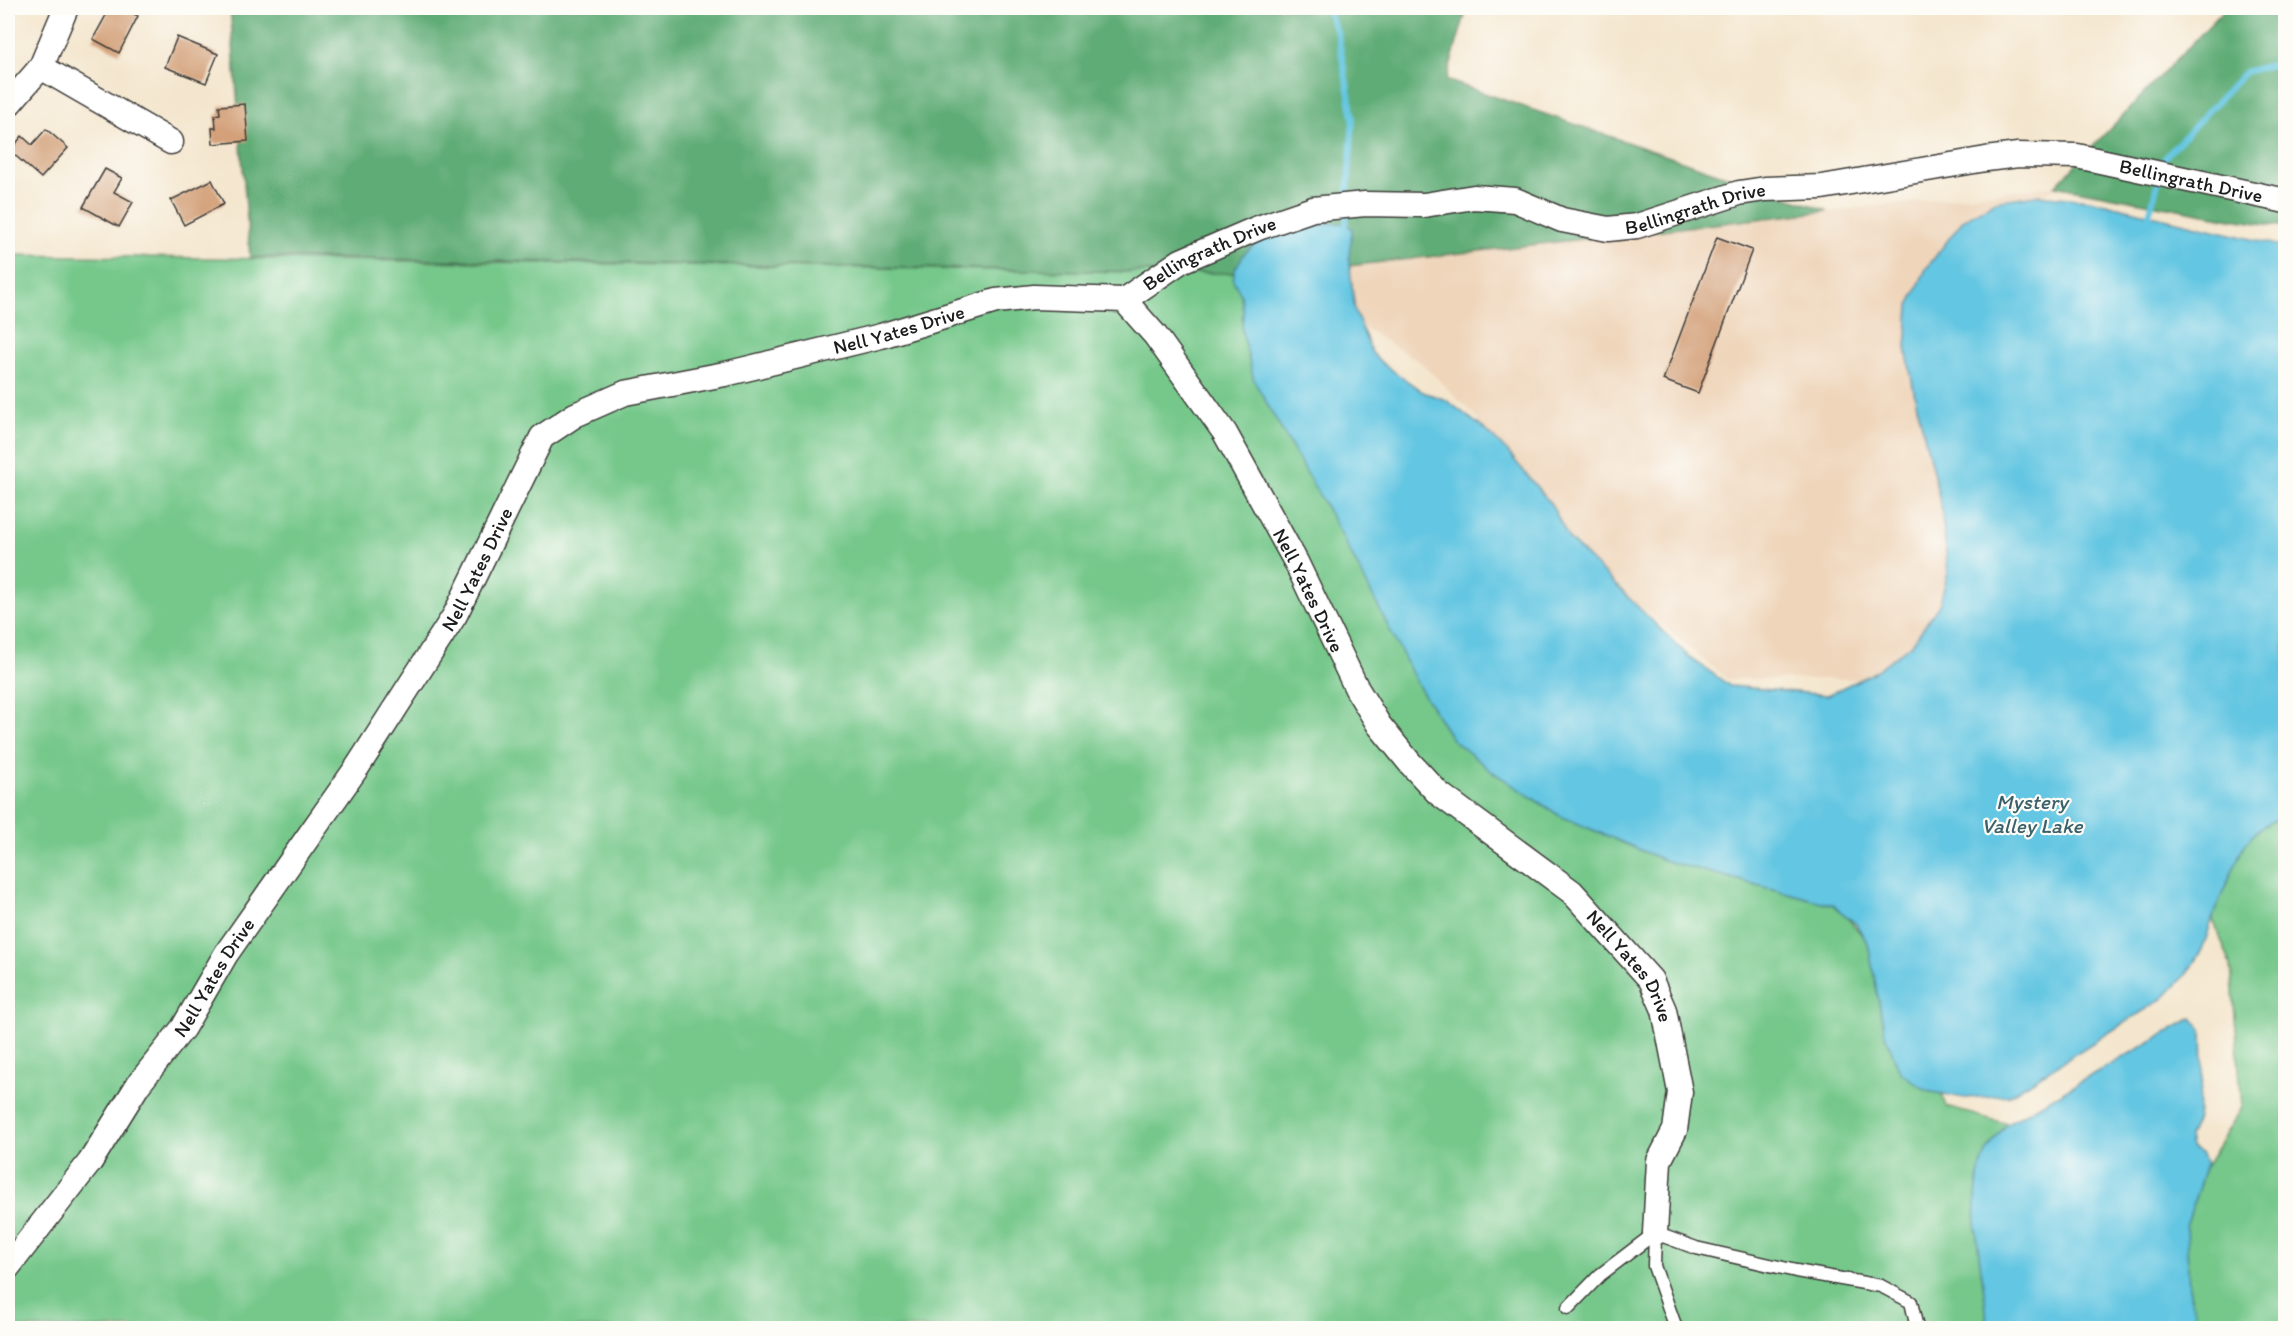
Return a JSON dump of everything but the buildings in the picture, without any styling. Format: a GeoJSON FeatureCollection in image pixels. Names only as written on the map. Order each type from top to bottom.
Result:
{"type":"FeatureCollection","features":[{"type":"Feature","properties":{"kind":"street"},"geometry":{"type":"LineString","coordinates":[[8,105],[41,67],[66,8]]}},
{"type":"Feature","properties":{"kind":"street"},"geometry":{"type":"LineString","coordinates":[[41,67],[171,142]]}},
{"type":"Feature","properties":{"kind":"street","name":"Bellingrath Drive"},"geometry":{"type":"LineString","coordinates":[[1124,300],[1181,261],[1258,228],[1313,210],[1365,204],[1424,205],[1474,196],[1515,200],[1562,220],[1608,229],[1637,226],[1739,193],[1766,189],[1822,187],[2018,155],[2077,156],[2286,201]]}},
{"type":"Feature","properties":{"kind":"street","name":"Nell Yates Drive"},"geometry":{"type":"LineString","coordinates":[[8,1268],[90,1162],[138,1085],[183,1028],[226,954],[358,766],[455,615],[542,437],[575,415],[625,393],[724,374],[881,336],[996,301],[1034,297],[1124,300],[1155,335],[1225,433],[1296,562],[1357,689],[1379,724],[1438,793],[1572,892],[1651,980],[1665,1010],[1680,1092],[1675,1130],[1659,1161],[1655,1233]]}},
{"type":"Feature","properties":{"kind":"lane"},"geometry":{"type":"LineString","coordinates":[[1568,1308],[1600,1275],[1655,1233]]}},
{"type":"Feature","properties":{"kind":"lane"},"geometry":{"type":"LineString","coordinates":[[1655,1233],[1654,1266],[1676,1329]]}},
{"type":"Feature","properties":{"kind":"lane"},"geometry":{"type":"LineString","coordinates":[[1655,1233],[1707,1251],[1796,1271],[1881,1286],[1911,1302],[1917,1329]]}},
{"type":"Feature","properties":{"kind":"shaded area"},"geometry":{"type":"Polygon","coordinates":[[[2055,186],[1979,251],[1957,526],[1936,625],[1870,679],[1727,679],[1595,569],[1508,481],[1475,416],[1420,362],[1277,274],[2055,186]]]}},
{"type":"Feature","properties":{"kind":"green space"},"geometry":{"type":"Polygon","coordinates":[[[230,8],[1467,8],[1446,80],[1828,211],[1278,274],[250,257],[230,8]]]}},
{"type":"Feature","properties":{"kind":"green space"},"geometry":{"type":"Polygon","coordinates":[[[2226,8],[2285,8],[2285,227],[2055,186],[2226,8]]]}},
{"type":"Feature","properties":{"kind":"green space"},"geometry":{"type":"Polygon","coordinates":[[[8,255],[1277,274],[1814,877],[1913,997],[1946,1107],[2023,1128],[2050,1328],[8,1328],[8,255]]]}},
{"type":"Feature","properties":{"kind":"green space"},"geometry":{"type":"Polygon","coordinates":[[[2285,756],[2285,1328],[2183,1328],[2165,1249],[2188,1195],[2242,1107],[2231,965],[2209,909],[2285,756]]]}},
{"type":"Feature","properties":{"kind":"water","name":"Mystery Valley Lake"},"geometry":{"type":"Polygon","coordinates":[[[2036,195],[2089,200],[2285,247],[2285,814],[2260,828],[2244,845],[2216,908],[2203,948],[2186,975],[2164,998],[2010,1095],[1965,1098],[1927,1091],[1900,1072],[1885,1034],[1868,944],[1856,924],[1833,905],[1666,861],[1560,816],[1491,771],[1451,738],[1418,685],[1339,530],[1254,381],[1242,331],[1241,295],[1233,280],[1235,269],[1244,254],[1260,240],[1278,231],[1310,224],[1346,223],[1352,229],[1349,259],[1355,311],[1372,353],[1382,363],[1423,392],[1446,400],[1487,431],[1508,452],[1551,504],[1569,539],[1687,655],[1730,686],[1827,695],[1871,674],[1912,644],[1939,605],[1948,573],[1941,505],[1915,397],[1906,348],[1909,306],[1926,269],[1963,220],[1996,201],[2036,195]]]}},
{"type":"Feature","properties":{"kind":"water"},"geometry":{"type":"Polygon","coordinates":[[[2192,1018],[2202,1030],[2203,1070],[2197,1119],[2189,1137],[2191,1148],[2201,1153],[2206,1165],[2186,1226],[2189,1288],[2198,1328],[1987,1328],[1977,1242],[1976,1198],[1979,1176],[1989,1147],[2010,1122],[2192,1018]]]}},
{"type":"Feature","properties":{"kind":"waterway"},"geometry":{"type":"LineString","coordinates":[[1326,8],[1338,34],[1353,118],[1347,201]]}},
{"type":"Feature","properties":{"kind":"waterway"},"geometry":{"type":"LineString","coordinates":[[2161,170],[2165,157],[2245,72],[2286,61]]}},
{"type":"Feature","properties":{"kind":"waterway"},"geometry":{"type":"LineString","coordinates":[[2149,214],[2159,180]]}},
{"type":"Feature","properties":{"kind":"waterway"},"geometry":{"type":"LineString","coordinates":[[1346,223],[1347,211]]}}]}
